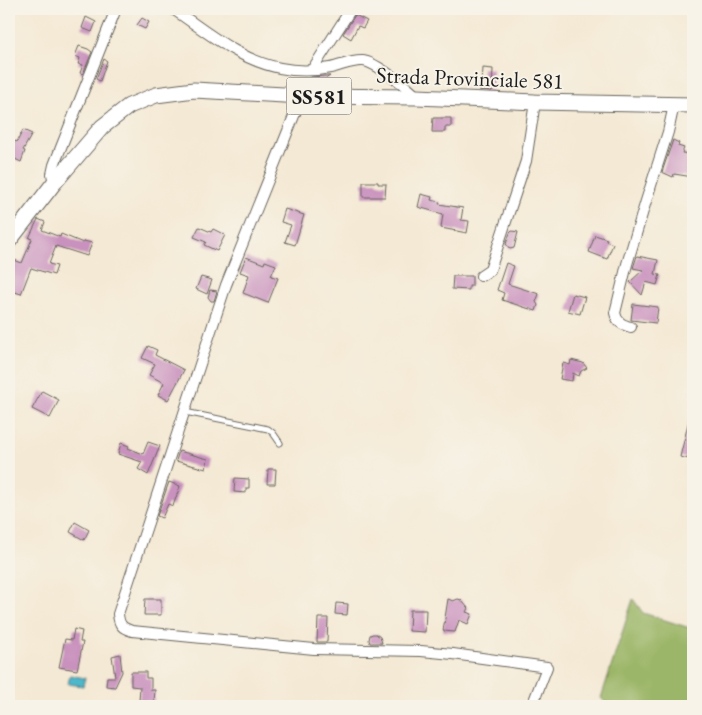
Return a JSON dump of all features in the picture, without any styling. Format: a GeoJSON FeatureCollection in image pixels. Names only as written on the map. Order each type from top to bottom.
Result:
{"type":"FeatureCollection","features":[{"type":"Feature","properties":{"kind":"main road","name":"Strada Provinciale 581"},"geometry":{"type":"LineString","coordinates":[[9,241],[54,183],[102,127],[129,106],[156,95],[194,90],[302,96],[417,97],[535,102],[693,105]]}},
{"type":"Feature","properties":{"kind":"street"},"geometry":{"type":"LineString","coordinates":[[54,183],[52,174],[54,164],[116,9]]}},
{"type":"Feature","properties":{"kind":"street"},"geometry":{"type":"LineString","coordinates":[[173,9],[233,50],[252,59],[281,68],[312,70],[356,61],[366,62],[372,64],[410,90],[417,97]]}},
{"type":"Feature","properties":{"kind":"street"},"geometry":{"type":"LineString","coordinates":[[312,70],[350,9]]}},
{"type":"Feature","properties":{"kind":"street"},"geometry":{"type":"LineString","coordinates":[[302,96],[226,285],[118,614],[119,622],[123,629],[142,632],[314,649],[421,651],[547,666],[532,706]]}},
{"type":"Feature","properties":{"kind":"street"},"geometry":{"type":"LineString","coordinates":[[481,276],[490,270],[526,161],[535,102]]}},
{"type":"Feature","properties":{"kind":"street"},"geometry":{"type":"LineString","coordinates":[[631,327],[620,323],[616,319],[615,313],[627,264],[668,132],[674,104]]}},
{"type":"Feature","properties":{"kind":"lane"},"geometry":{"type":"LineString","coordinates":[[185,412],[268,429],[280,443]]}},
{"type":"Feature","properties":{"kind":"green space"},"geometry":{"type":"Polygon","coordinates":[[[633,599],[643,613],[693,629],[693,706],[609,706],[601,698],[633,599]]]}},
{"type":"Feature","properties":{"kind":"water"},"geometry":{"type":"Polygon","coordinates":[[[70,675],[85,678],[83,686],[68,684],[70,675]]]}},
{"type":"Feature","properties":{"kind":"building"},"geometry":{"type":"Polygon","coordinates":[[[355,15],[367,21],[363,28],[358,26],[351,39],[343,34],[355,15]]]}},
{"type":"Feature","properties":{"kind":"building"},"geometry":{"type":"Polygon","coordinates":[[[86,17],[96,22],[92,32],[82,28],[86,17]]]}},
{"type":"Feature","properties":{"kind":"building"},"geometry":{"type":"Polygon","coordinates":[[[142,18],[149,22],[145,29],[137,25],[142,18]]]}},
{"type":"Feature","properties":{"kind":"building"},"geometry":{"type":"Polygon","coordinates":[[[79,46],[92,52],[83,74],[80,73],[83,65],[78,64],[80,58],[75,56],[79,46]]]}},
{"type":"Feature","properties":{"kind":"building"},"geometry":{"type":"Polygon","coordinates":[[[104,59],[107,61],[100,81],[96,79],[104,59]]]}},
{"type":"Feature","properties":{"kind":"building"},"geometry":{"type":"Polygon","coordinates":[[[483,68],[493,69],[492,91],[479,90],[479,84],[482,84],[483,68]]]}},
{"type":"Feature","properties":{"kind":"building"},"geometry":{"type":"Polygon","coordinates":[[[330,76],[317,84],[309,84],[311,77],[330,76]]]}},
{"type":"Feature","properties":{"kind":"building"},"geometry":{"type":"Polygon","coordinates":[[[433,118],[451,118],[451,127],[445,127],[445,132],[432,132],[433,118]]]}},
{"type":"Feature","properties":{"kind":"building"},"geometry":{"type":"Polygon","coordinates":[[[23,130],[32,134],[23,150],[25,151],[21,162],[9,155],[15,141],[17,142],[23,130]]]}},
{"type":"Feature","properties":{"kind":"building"},"geometry":{"type":"Polygon","coordinates":[[[673,140],[679,143],[678,146],[684,148],[682,153],[692,154],[688,168],[693,168],[693,177],[674,174],[673,177],[662,172],[673,140]]]}},
{"type":"Feature","properties":{"kind":"building"},"geometry":{"type":"Polygon","coordinates":[[[363,182],[386,184],[385,197],[363,197],[363,182]]]}},
{"type":"Feature","properties":{"kind":"building"},"geometry":{"type":"Polygon","coordinates":[[[421,194],[432,197],[431,200],[440,202],[439,204],[463,208],[461,220],[469,221],[467,233],[441,228],[443,214],[418,207],[421,194]]]}},
{"type":"Feature","properties":{"kind":"building"},"geometry":{"type":"Polygon","coordinates":[[[285,209],[304,215],[295,245],[285,242],[291,225],[281,222],[285,209]]]}},
{"type":"Feature","properties":{"kind":"building"},"geometry":{"type":"Polygon","coordinates":[[[38,219],[45,222],[42,230],[60,237],[61,234],[83,243],[84,241],[92,243],[87,256],[56,246],[49,264],[57,266],[54,275],[31,268],[21,294],[9,290],[9,273],[14,260],[22,263],[32,239],[29,238],[38,219]]]}},
{"type":"Feature","properties":{"kind":"building"},"geometry":{"type":"Polygon","coordinates":[[[199,227],[211,232],[213,229],[225,235],[217,251],[204,245],[206,242],[194,237],[199,227]]]}},
{"type":"Feature","properties":{"kind":"building"},"geometry":{"type":"Polygon","coordinates":[[[512,231],[518,232],[514,248],[510,249],[506,244],[512,231]]]}},
{"type":"Feature","properties":{"kind":"building"},"geometry":{"type":"Polygon","coordinates":[[[595,235],[607,239],[606,241],[613,244],[607,259],[589,252],[595,235]]]}},
{"type":"Feature","properties":{"kind":"building"},"geometry":{"type":"Polygon","coordinates":[[[637,256],[658,260],[655,274],[660,275],[657,285],[646,282],[642,295],[630,282],[643,270],[633,268],[637,256]]]}},
{"type":"Feature","properties":{"kind":"building"},"geometry":{"type":"Polygon","coordinates":[[[246,257],[264,264],[265,261],[276,265],[271,276],[278,278],[268,303],[243,293],[249,275],[240,272],[246,257]]]}},
{"type":"Feature","properties":{"kind":"building"},"geometry":{"type":"Polygon","coordinates":[[[506,263],[514,266],[508,284],[539,294],[536,302],[538,305],[536,311],[502,300],[504,293],[497,290],[506,263]]]}},
{"type":"Feature","properties":{"kind":"building"},"geometry":{"type":"Polygon","coordinates":[[[453,276],[472,276],[472,286],[469,286],[469,290],[452,289],[453,276]]]}},
{"type":"Feature","properties":{"kind":"building"},"geometry":{"type":"Polygon","coordinates":[[[201,277],[212,280],[207,294],[196,289],[201,277]]]}},
{"type":"Feature","properties":{"kind":"building"},"geometry":{"type":"Polygon","coordinates":[[[210,290],[217,291],[214,301],[211,301],[208,297],[210,290]]]}},
{"type":"Feature","properties":{"kind":"building"},"geometry":{"type":"Polygon","coordinates":[[[573,294],[585,297],[580,314],[568,311],[573,294]]]}},
{"type":"Feature","properties":{"kind":"building"},"geometry":{"type":"Polygon","coordinates":[[[633,304],[658,307],[656,323],[631,320],[633,304]]]}},
{"type":"Feature","properties":{"kind":"building"},"geometry":{"type":"Polygon","coordinates":[[[148,346],[157,350],[155,355],[184,370],[168,400],[158,395],[164,383],[149,375],[155,364],[142,358],[148,346]]]}},
{"type":"Feature","properties":{"kind":"building"},"geometry":{"type":"Polygon","coordinates":[[[571,360],[583,363],[587,368],[581,371],[579,376],[573,373],[572,381],[560,379],[563,363],[570,365],[571,360]]]}},
{"type":"Feature","properties":{"kind":"building"},"geometry":{"type":"Polygon","coordinates":[[[42,391],[59,400],[50,418],[32,409],[42,391]]]}},
{"type":"Feature","properties":{"kind":"building"},"geometry":{"type":"Polygon","coordinates":[[[690,416],[693,417],[693,444],[690,459],[680,457],[690,416]]]}},
{"type":"Feature","properties":{"kind":"building"},"geometry":{"type":"Polygon","coordinates":[[[148,442],[160,446],[148,475],[138,469],[142,462],[118,454],[121,443],[143,454],[148,442]]]}},
{"type":"Feature","properties":{"kind":"building"},"geometry":{"type":"Polygon","coordinates":[[[179,451],[208,459],[206,469],[176,461],[179,451]]]}},
{"type":"Feature","properties":{"kind":"building"},"geometry":{"type":"Polygon","coordinates":[[[268,469],[276,469],[275,484],[267,484],[268,469]]]}},
{"type":"Feature","properties":{"kind":"building"},"geometry":{"type":"Polygon","coordinates":[[[235,478],[249,479],[249,488],[246,488],[246,493],[234,492],[235,478]]]}},
{"type":"Feature","properties":{"kind":"building"},"geometry":{"type":"Polygon","coordinates":[[[169,482],[180,486],[173,506],[168,504],[162,518],[157,516],[169,482]]]}},
{"type":"Feature","properties":{"kind":"building"},"geometry":{"type":"Polygon","coordinates":[[[75,522],[89,530],[84,540],[70,532],[75,522]]]}},
{"type":"Feature","properties":{"kind":"building"},"geometry":{"type":"Polygon","coordinates":[[[145,599],[161,599],[161,615],[144,615],[145,599]]]}},
{"type":"Feature","properties":{"kind":"building"},"geometry":{"type":"Polygon","coordinates":[[[448,599],[453,601],[461,600],[468,608],[466,612],[472,614],[468,624],[459,620],[455,632],[443,631],[448,599]]]}},
{"type":"Feature","properties":{"kind":"building"},"geometry":{"type":"Polygon","coordinates":[[[336,603],[348,604],[347,615],[335,614],[336,603]]]}},
{"type":"Feature","properties":{"kind":"building"},"geometry":{"type":"Polygon","coordinates":[[[410,610],[426,610],[425,632],[409,631],[410,610]]]}},
{"type":"Feature","properties":{"kind":"building"},"geometry":{"type":"Polygon","coordinates":[[[318,618],[328,618],[327,642],[317,642],[318,618]]]}},
{"type":"Feature","properties":{"kind":"building"},"geometry":{"type":"Polygon","coordinates":[[[74,629],[82,631],[80,642],[83,642],[77,670],[59,667],[65,639],[72,640],[74,629]]]}},
{"type":"Feature","properties":{"kind":"building"},"geometry":{"type":"Polygon","coordinates":[[[373,634],[380,637],[382,643],[370,643],[370,635],[373,634]]]}},
{"type":"Feature","properties":{"kind":"building"},"geometry":{"type":"Polygon","coordinates":[[[120,654],[122,672],[115,687],[106,686],[107,677],[115,677],[112,656],[120,654]]]}},
{"type":"Feature","properties":{"kind":"building"},"geometry":{"type":"Polygon","coordinates":[[[131,672],[146,672],[146,678],[151,678],[151,690],[155,690],[154,702],[139,701],[140,687],[131,686],[131,672]]]}}]}
